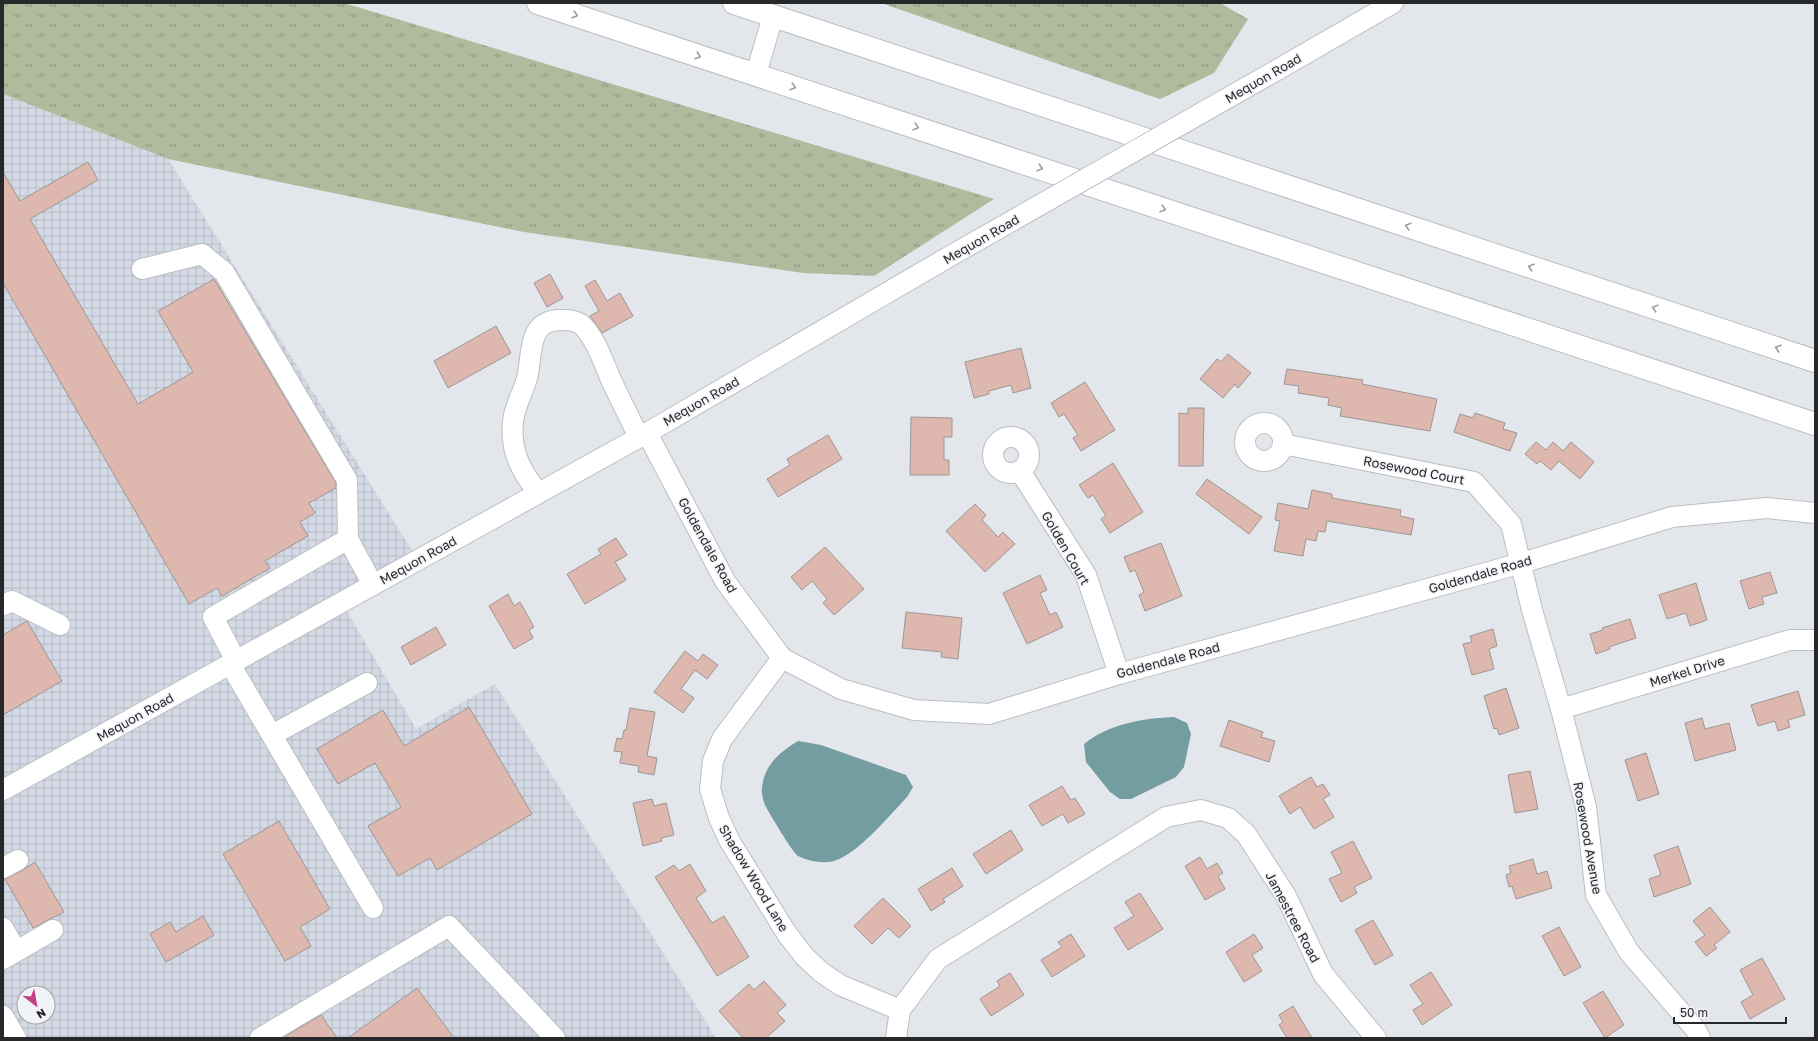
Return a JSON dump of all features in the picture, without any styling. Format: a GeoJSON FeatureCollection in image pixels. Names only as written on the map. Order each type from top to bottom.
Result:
{"type":"FeatureCollection","features":[{"type":"Feature","properties":{"kind":"highway"},"geometry":{"type":"LineString","coordinates":[[538,3],[1815,424]]}},
{"type":"Feature","properties":{"kind":"highway"},"geometry":{"type":"LineString","coordinates":[[734,3],[1815,361]]}},
{"type":"Feature","properties":{"kind":"street","name":"Mequon Road"},"geometry":{"type":"LineString","coordinates":[[3,790],[643,435],[945,259],[1393,3]]}},
{"type":"Feature","properties":{"kind":"street"},"geometry":{"type":"LineString","coordinates":[[756,74],[773,16]]}},
{"type":"Feature","properties":{"kind":"street"},"geometry":{"type":"LineString","coordinates":[[142,269],[202,254],[224,272],[346,480],[348,540],[373,584]]}},
{"type":"Feature","properties":{"kind":"street","name":"Goldendale Road"},"geometry":{"type":"LineString","coordinates":[[538,493],[525,475],[517,458],[513,441],[512,421],[530,368],[533,339],[538,329],[544,324],[555,320],[570,320],[582,325],[596,346],[643,435],[725,581],[782,658],[841,689],[914,710],[989,714],[1119,674],[1522,563],[1672,517],[1767,508],[1815,513]]}},
{"type":"Feature","properties":{"kind":"street","name":"Rosewood Court"},"geometry":{"type":"LineString","coordinates":[[1283,444],[1474,482],[1511,524],[1522,563]]}},
{"type":"Feature","properties":{"kind":"street","name":"Golden Court"},"geometry":{"type":"LineString","coordinates":[[1020,471],[1086,575],[1119,674]]}},
{"type":"Feature","properties":{"kind":"street"},"geometry":{"type":"LineString","coordinates":[[348,540],[213,617],[233,662],[272,735],[372,908]]}},
{"type":"Feature","properties":{"kind":"street","name":"Rosewood Avenue"},"geometry":{"type":"LineString","coordinates":[[1522,563],[1532,610],[1561,709],[1586,807],[1596,895],[1629,952],[1696,1030],[1700,1038]]}},
{"type":"Feature","properties":{"kind":"street"},"geometry":{"type":"LineString","coordinates":[[3,605],[12,601],[60,625]]}},
{"type":"Feature","properties":{"kind":"street","name":"Merkel Drive"},"geometry":{"type":"LineString","coordinates":[[1561,709],[1790,640],[1815,640]]}},
{"type":"Feature","properties":{"kind":"street","name":"Shadow Wood Lane"},"geometry":{"type":"LineString","coordinates":[[782,658],[722,738],[713,761],[710,789],[719,818],[729,840],[788,934],[805,957],[821,972],[840,985],[900,1010]]}},
{"type":"Feature","properties":{"kind":"street"},"geometry":{"type":"LineString","coordinates":[[272,735],[367,682]]}},
{"type":"Feature","properties":{"kind":"street","name":"Jamestree Road"},"geometry":{"type":"LineString","coordinates":[[900,1010],[938,960],[1033,899],[1166,817],[1201,810],[1228,818],[1246,834],[1286,896],[1323,974],[1376,1038]]}},
{"type":"Feature","properties":{"kind":"street"},"geometry":{"type":"LineString","coordinates":[[260,1038],[449,926],[555,1038]]}},
{"type":"Feature","properties":{"kind":"street"},"geometry":{"type":"LineString","coordinates":[[3,928],[10,955],[53,930]]}},
{"type":"Feature","properties":{"kind":"street"},"geometry":{"type":"LineString","coordinates":[[896,1038],[900,1010]]}},
{"type":"Feature","properties":{"kind":"street"},"geometry":{"type":"LineString","coordinates":[[3,1016],[16,1038]]}},
{"type":"Feature","properties":{"kind":"shaded area"},"geometry":{"type":"Polygon","coordinates":[[[3,94],[168,159],[414,554],[345,608],[416,729],[495,684],[716,1038],[3,1038],[3,94]]]}},
{"type":"Feature","properties":{"kind":"green space"},"geometry":{"type":"Polygon","coordinates":[[[3,3],[344,3],[994,199],[874,276],[803,273],[524,232],[168,159],[3,94],[3,3]]]}},
{"type":"Feature","properties":{"kind":"green space"},"geometry":{"type":"Polygon","coordinates":[[[881,3],[1220,3],[1248,19],[1214,73],[1160,99],[881,3]]]}},
{"type":"Feature","properties":{"kind":"water"},"geometry":{"type":"Polygon","coordinates":[[[1174,717],[1187,723],[1191,734],[1184,767],[1176,777],[1131,799],[1120,799],[1110,792],[1086,762],[1084,744],[1104,731],[1127,723],[1174,717]]]}},
{"type":"Feature","properties":{"kind":"water"},"geometry":{"type":"Polygon","coordinates":[[[798,741],[821,745],[906,775],[913,787],[907,797],[873,834],[844,857],[834,861],[816,862],[798,856],[791,848],[765,805],[762,787],[766,772],[779,754],[798,741]]]}},
{"type":"Feature","properties":{"kind":"building"},"geometry":{"type":"Polygon","coordinates":[[[88,162],[98,180],[30,219],[138,404],[193,372],[158,311],[214,279],[336,483],[336,488],[309,503],[315,513],[300,522],[308,536],[265,561],[270,568],[222,596],[217,588],[189,604],[3,283],[3,172],[20,201],[88,162]]]}},
{"type":"Feature","properties":{"kind":"building"},"geometry":{"type":"Polygon","coordinates":[[[550,274],[563,298],[547,307],[534,283],[550,274]]]}},
{"type":"Feature","properties":{"kind":"building"},"geometry":{"type":"Polygon","coordinates":[[[595,280],[607,301],[620,293],[633,316],[602,333],[590,316],[599,311],[585,286],[595,280]]]}},
{"type":"Feature","properties":{"kind":"building"},"geometry":{"type":"Polygon","coordinates":[[[496,326],[511,353],[448,388],[434,361],[496,326]]]}},
{"type":"Feature","properties":{"kind":"building"},"geometry":{"type":"Polygon","coordinates":[[[1021,348],[1031,388],[1013,393],[1011,385],[989,391],[989,394],[974,398],[965,362],[1021,348]]]}},
{"type":"Feature","properties":{"kind":"building"},"geometry":{"type":"Polygon","coordinates":[[[1228,354],[1251,373],[1238,388],[1235,384],[1223,398],[1200,379],[1217,359],[1221,362],[1228,354]]]}},
{"type":"Feature","properties":{"kind":"building"},"geometry":{"type":"Polygon","coordinates":[[[1287,369],[1363,380],[1362,384],[1437,399],[1430,431],[1340,416],[1342,408],[1328,405],[1329,398],[1298,393],[1299,386],[1284,384],[1287,369]]]}},
{"type":"Feature","properties":{"kind":"building"},"geometry":{"type":"Polygon","coordinates":[[[1085,382],[1115,430],[1081,451],[1073,438],[1078,435],[1064,414],[1059,417],[1051,403],[1085,382]]]}},
{"type":"Feature","properties":{"kind":"building"},"geometry":{"type":"Polygon","coordinates":[[[1188,408],[1204,408],[1203,466],[1179,466],[1179,413],[1188,414],[1188,408]]]}},
{"type":"Feature","properties":{"kind":"building"},"geometry":{"type":"Polygon","coordinates":[[[1475,413],[1505,423],[1503,429],[1517,433],[1510,451],[1454,432],[1460,414],[1473,418],[1475,413]]]}},
{"type":"Feature","properties":{"kind":"building"},"geometry":{"type":"Polygon","coordinates":[[[911,417],[952,418],[952,437],[944,437],[944,460],[949,460],[949,475],[910,475],[911,417]]]}},
{"type":"Feature","properties":{"kind":"building"},"geometry":{"type":"Polygon","coordinates":[[[828,435],[842,459],[778,497],[767,479],[790,465],[787,459],[828,435]]]}},
{"type":"Feature","properties":{"kind":"building"},"geometry":{"type":"Polygon","coordinates":[[[1536,442],[1546,450],[1553,442],[1563,451],[1571,442],[1594,462],[1580,479],[1559,461],[1551,470],[1540,461],[1537,464],[1525,454],[1536,442]]]}},
{"type":"Feature","properties":{"kind":"building"},"geometry":{"type":"Polygon","coordinates":[[[1113,463],[1143,512],[1110,533],[1101,519],[1106,516],[1093,495],[1088,498],[1079,485],[1113,463]]]}},
{"type":"Feature","properties":{"kind":"building"},"geometry":{"type":"Polygon","coordinates":[[[1207,479],[1262,517],[1249,534],[1196,494],[1207,479]]]}},
{"type":"Feature","properties":{"kind":"building"},"geometry":{"type":"Polygon","coordinates":[[[1312,490],[1332,494],[1332,498],[1401,510],[1400,516],[1414,519],[1411,535],[1327,521],[1325,532],[1318,531],[1316,541],[1306,539],[1303,556],[1274,551],[1280,521],[1275,520],[1278,503],[1308,509],[1312,490]]]}},
{"type":"Feature","properties":{"kind":"building"},"geometry":{"type":"Polygon","coordinates":[[[975,504],[986,515],[982,520],[998,537],[1003,532],[1015,544],[985,572],[946,531],[975,504]]]}},
{"type":"Feature","properties":{"kind":"building"},"geometry":{"type":"Polygon","coordinates":[[[616,538],[627,555],[615,562],[626,580],[585,604],[567,574],[601,554],[598,549],[616,538]]]}},
{"type":"Feature","properties":{"kind":"building"},"geometry":{"type":"Polygon","coordinates":[[[1161,543],[1182,596],[1145,611],[1139,595],[1144,592],[1135,570],[1130,572],[1124,557],[1161,543]]]}},
{"type":"Feature","properties":{"kind":"building"},"geometry":{"type":"Polygon","coordinates":[[[825,547],[864,589],[834,615],[823,603],[827,599],[812,581],[802,590],[791,577],[825,547]]]}},
{"type":"Feature","properties":{"kind":"building"},"geometry":{"type":"Polygon","coordinates":[[[1770,572],[1777,593],[1762,597],[1764,604],[1749,609],[1740,581],[1770,572]]]}},
{"type":"Feature","properties":{"kind":"building"},"geometry":{"type":"Polygon","coordinates":[[[1040,575],[1047,590],[1040,593],[1050,615],[1056,612],[1063,627],[1027,644],[1003,593],[1040,575]]]}},
{"type":"Feature","properties":{"kind":"building"},"geometry":{"type":"Polygon","coordinates":[[[1696,583],[1707,620],[1690,626],[1686,613],[1667,619],[1659,595],[1696,583]]]}},
{"type":"Feature","properties":{"kind":"building"},"geometry":{"type":"Polygon","coordinates":[[[508,594],[514,606],[520,602],[534,627],[529,630],[533,638],[514,649],[489,606],[508,594]]]}},
{"type":"Feature","properties":{"kind":"building"},"geometry":{"type":"Polygon","coordinates":[[[906,612],[962,618],[958,659],[941,657],[942,652],[902,648],[906,612]]]}},
{"type":"Feature","properties":{"kind":"building"},"geometry":{"type":"Polygon","coordinates":[[[1630,619],[1636,638],[1609,647],[1610,649],[1596,654],[1590,634],[1603,630],[1602,628],[1630,619]]]}},
{"type":"Feature","properties":{"kind":"building"},"geometry":{"type":"Polygon","coordinates":[[[27,621],[62,681],[3,715],[3,635],[27,621]]]}},
{"type":"Feature","properties":{"kind":"building"},"geometry":{"type":"Polygon","coordinates":[[[436,627],[446,645],[411,665],[401,647],[436,627]]]}},
{"type":"Feature","properties":{"kind":"building"},"geometry":{"type":"Polygon","coordinates":[[[1493,629],[1497,646],[1489,649],[1494,669],[1472,675],[1463,644],[1472,642],[1470,636],[1493,629]]]}},
{"type":"Feature","properties":{"kind":"building"},"geometry":{"type":"Polygon","coordinates":[[[685,651],[698,661],[703,654],[718,665],[707,679],[695,670],[681,689],[694,698],[683,713],[654,692],[685,651]]]}},
{"type":"Feature","properties":{"kind":"building"},"geometry":{"type":"Polygon","coordinates":[[[1506,688],[1519,728],[1499,735],[1497,728],[1494,729],[1484,696],[1506,688]]]}},
{"type":"Feature","properties":{"kind":"building"},"geometry":{"type":"Polygon","coordinates":[[[1798,691],[1805,715],[1788,720],[1790,727],[1778,731],[1775,721],[1758,726],[1751,705],[1798,691]]]}},
{"type":"Feature","properties":{"kind":"building"},"geometry":{"type":"Polygon","coordinates":[[[469,707],[532,814],[437,870],[430,858],[398,876],[368,826],[401,807],[375,763],[338,784],[317,749],[383,710],[404,746],[469,707]]]}},
{"type":"Feature","properties":{"kind":"building"},"geometry":{"type":"Polygon","coordinates":[[[630,708],[655,712],[647,756],[657,758],[654,775],[638,772],[639,766],[620,763],[622,752],[614,751],[617,738],[622,739],[624,730],[626,730],[630,708]]]}},
{"type":"Feature","properties":{"kind":"building"},"geometry":{"type":"Polygon","coordinates":[[[1702,718],[1705,729],[1729,723],[1736,750],[1695,761],[1685,723],[1702,718]]]}},
{"type":"Feature","properties":{"kind":"building"},"geometry":{"type":"Polygon","coordinates":[[[1229,720],[1263,732],[1261,737],[1275,741],[1269,762],[1220,746],[1229,720]]]}},
{"type":"Feature","properties":{"kind":"building"},"geometry":{"type":"Polygon","coordinates":[[[1646,753],[1659,794],[1638,801],[1625,760],[1646,753]]]}},
{"type":"Feature","properties":{"kind":"building"},"geometry":{"type":"Polygon","coordinates":[[[1530,771],[1538,809],[1515,813],[1508,775],[1530,771]]]}},
{"type":"Feature","properties":{"kind":"building"},"geometry":{"type":"Polygon","coordinates":[[[1311,777],[1317,787],[1323,784],[1330,795],[1323,799],[1334,817],[1314,829],[1300,807],[1290,814],[1279,796],[1311,777]]]}},
{"type":"Feature","properties":{"kind":"building"},"geometry":{"type":"Polygon","coordinates":[[[1062,786],[1071,800],[1075,798],[1085,814],[1068,823],[1063,814],[1042,826],[1029,805],[1062,786]]]}},
{"type":"Feature","properties":{"kind":"building"},"geometry":{"type":"Polygon","coordinates":[[[652,799],[654,806],[666,803],[674,835],[661,838],[662,841],[643,846],[633,803],[652,799]]]}},
{"type":"Feature","properties":{"kind":"building"},"geometry":{"type":"Polygon","coordinates":[[[279,821],[330,909],[300,927],[311,946],[285,961],[223,854],[279,821]]]}},
{"type":"Feature","properties":{"kind":"building"},"geometry":{"type":"Polygon","coordinates":[[[1011,830],[1023,850],[986,874],[973,854],[1011,830]]]}},
{"type":"Feature","properties":{"kind":"building"},"geometry":{"type":"Polygon","coordinates":[[[1353,841],[1372,878],[1354,887],[1357,893],[1341,902],[1329,879],[1342,873],[1331,852],[1353,841]]]}},
{"type":"Feature","properties":{"kind":"building"},"geometry":{"type":"Polygon","coordinates":[[[1678,846],[1691,884],[1654,897],[1649,879],[1661,875],[1654,855],[1678,846]]]}},
{"type":"Feature","properties":{"kind":"building"},"geometry":{"type":"Polygon","coordinates":[[[1200,857],[1207,869],[1217,863],[1223,873],[1218,876],[1225,889],[1205,900],[1185,866],[1200,857]]]}},
{"type":"Feature","properties":{"kind":"building"},"geometry":{"type":"Polygon","coordinates":[[[1533,859],[1537,874],[1547,871],[1552,888],[1516,899],[1512,886],[1509,887],[1506,875],[1511,873],[1509,866],[1533,859]]]}},
{"type":"Feature","properties":{"kind":"building"},"geometry":{"type":"Polygon","coordinates":[[[35,862],[64,912],[33,928],[5,879],[35,862]]]}},
{"type":"Feature","properties":{"kind":"building"},"geometry":{"type":"Polygon","coordinates":[[[690,864],[706,891],[696,898],[712,923],[724,916],[749,957],[717,976],[655,877],[674,865],[679,871],[690,864]]]}},
{"type":"Feature","properties":{"kind":"building"},"geometry":{"type":"Polygon","coordinates":[[[952,868],[963,886],[943,899],[945,902],[931,911],[918,889],[952,868]]]}},
{"type":"Feature","properties":{"kind":"building"},"geometry":{"type":"Polygon","coordinates":[[[1140,893],[1163,929],[1128,950],[1114,928],[1134,916],[1125,902],[1140,893]]]}},
{"type":"Feature","properties":{"kind":"building"},"geometry":{"type":"Polygon","coordinates":[[[883,898],[911,926],[899,938],[888,928],[872,944],[854,926],[883,898]]]}},
{"type":"Feature","properties":{"kind":"building"},"geometry":{"type":"Polygon","coordinates":[[[1710,907],[1730,932],[1714,945],[1717,948],[1706,956],[1695,942],[1705,935],[1693,921],[1710,907]]]}},
{"type":"Feature","properties":{"kind":"building"},"geometry":{"type":"Polygon","coordinates":[[[203,916],[214,935],[166,962],[150,934],[170,922],[176,932],[203,916]]]}},
{"type":"Feature","properties":{"kind":"building"},"geometry":{"type":"Polygon","coordinates":[[[1373,920],[1393,955],[1375,965],[1355,930],[1373,920]]]}},
{"type":"Feature","properties":{"kind":"building"},"geometry":{"type":"Polygon","coordinates":[[[1559,927],[1581,967],[1564,976],[1542,936],[1559,927]]]}},
{"type":"Feature","properties":{"kind":"building"},"geometry":{"type":"Polygon","coordinates":[[[1071,934],[1085,956],[1052,977],[1041,960],[1062,947],[1058,942],[1071,934]]]}},
{"type":"Feature","properties":{"kind":"building"},"geometry":{"type":"Polygon","coordinates":[[[1254,934],[1263,948],[1252,955],[1262,971],[1244,982],[1226,952],[1254,934]]]}},
{"type":"Feature","properties":{"kind":"building"},"geometry":{"type":"Polygon","coordinates":[[[1762,958],[1785,999],[1750,1019],[1741,1002],[1753,995],[1740,970],[1762,958]]]}},
{"type":"Feature","properties":{"kind":"building"},"geometry":{"type":"Polygon","coordinates":[[[1431,972],[1452,1005],[1422,1025],[1413,1010],[1423,1004],[1410,985],[1431,972]]]}},
{"type":"Feature","properties":{"kind":"building"},"geometry":{"type":"Polygon","coordinates":[[[1010,973],[1024,995],[991,1016],[980,999],[1000,986],[997,981],[1010,973]]]}},
{"type":"Feature","properties":{"kind":"building"},"geometry":{"type":"Polygon","coordinates":[[[764,981],[786,1005],[777,1013],[785,1021],[766,1038],[743,1038],[719,1011],[749,984],[754,990],[764,981]]]}},
{"type":"Feature","properties":{"kind":"building"},"geometry":{"type":"Polygon","coordinates":[[[417,988],[454,1038],[348,1038],[417,988]]]}},
{"type":"Feature","properties":{"kind":"building"},"geometry":{"type":"Polygon","coordinates":[[[1603,991],[1624,1025],[1605,1038],[1583,1003],[1603,991]]]}},
{"type":"Feature","properties":{"kind":"building"},"geometry":{"type":"Polygon","coordinates":[[[1293,1006],[1312,1038],[1287,1038],[1279,1025],[1283,1022],[1279,1015],[1293,1006]]]}},
{"type":"Feature","properties":{"kind":"building"},"geometry":{"type":"Polygon","coordinates":[[[321,1015],[337,1038],[284,1038],[289,1034],[321,1015]]]}}]}
